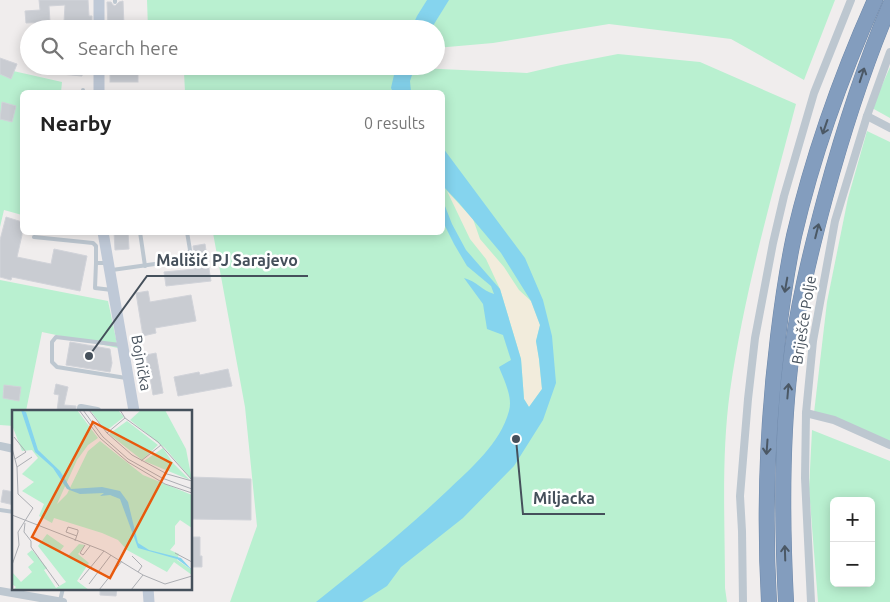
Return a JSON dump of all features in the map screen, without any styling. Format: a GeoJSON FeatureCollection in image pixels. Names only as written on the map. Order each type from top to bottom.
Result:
{"type":"FeatureCollection","features":[{"type":"Feature","properties":{"kind":"highway"},"geometry":{"type":"LineString","coordinates":[[769,602],[766,539],[767,460],[772,388],[783,298],[794,237],[822,137],[848,63],[875,0]]}},
{"type":"Feature","properties":{"kind":"highway"},"geometry":{"type":"LineString","coordinates":[[786,602],[783,506],[784,436],[790,366],[808,264],[833,169],[864,67],[890,5]]}},
{"type":"Feature","properties":{"kind":"main road"},"geometry":{"type":"LineString","coordinates":[[99,0],[99,20]]}},
{"type":"Feature","properties":{"kind":"main road"},"geometry":{"type":"LineString","coordinates":[[99,75],[99,90]]}},
{"type":"Feature","properties":{"kind":"main road","name":"Bojnička"},"geometry":{"type":"LineString","coordinates":[[103,235],[105,265],[113,290],[134,410]]}},
{"type":"Feature","properties":{"kind":"street"},"geometry":{"type":"LineString","coordinates":[[743,602],[740,496],[755,338],[786,186],[814,93],[851,0]]}},
{"type":"Feature","properties":{"kind":"street","name":"Briješće Polje"},"geometry":{"type":"LineString","coordinates":[[811,602],[805,478],[806,413],[813,341],[835,221],[867,116],[890,52]]}},
{"type":"Feature","properties":{"kind":"street"},"geometry":{"type":"LineString","coordinates":[[867,116],[890,128]]}},
{"type":"Feature","properties":{"kind":"street"},"geometry":{"type":"LineString","coordinates":[[81,408],[92,410]]}},
{"type":"Feature","properties":{"kind":"street"},"geometry":{"type":"LineString","coordinates":[[806,413],[834,420],[890,445]]}},
{"type":"Feature","properties":{"kind":"street"},"geometry":{"type":"LineString","coordinates":[[0,591],[62,602]]}},
{"type":"Feature","properties":{"kind":"lane"},"geometry":{"type":"LineString","coordinates":[[140,235],[145,266]]}},
{"type":"Feature","properties":{"kind":"lane"},"geometry":{"type":"LineString","coordinates":[[105,265],[145,266],[179,261],[187,258],[190,250],[188,235]]}},
{"type":"Feature","properties":{"kind":"lane"},"geometry":{"type":"LineString","coordinates":[[34,237],[93,243],[105,265],[95,288],[113,290]]}},
{"type":"Feature","properties":{"kind":"lane"},"geometry":{"type":"LineString","coordinates":[[122,345],[56,337],[52,342],[52,362],[57,367],[128,378]]}},
{"type":"Feature","properties":{"kind":"green space"},"geometry":{"type":"Polygon","coordinates":[[[147,0],[835,0],[804,80],[731,39],[609,24],[493,43],[445,47],[445,20],[148,20],[147,0]]]}},
{"type":"Feature","properties":{"kind":"green space"},"geometry":{"type":"Polygon","coordinates":[[[618,54],[700,62],[796,104],[750,283],[730,391],[724,465],[725,588],[727,602],[230,602],[257,526],[245,407],[213,235],[445,235],[445,90],[185,90],[184,75],[445,75],[445,69],[527,73],[618,54]]]}},
{"type":"Feature","properties":{"kind":"green space"},"geometry":{"type":"Polygon","coordinates":[[[890,67],[890,118],[872,108],[890,67]]]}},
{"type":"Feature","properties":{"kind":"green space"},"geometry":{"type":"Polygon","coordinates":[[[0,68],[20,73],[20,75],[31,75],[62,82],[61,90],[20,90],[20,214],[4,210],[0,227],[0,68]]]}},
{"type":"Feature","properties":{"kind":"green space"},"geometry":{"type":"Polygon","coordinates":[[[867,131],[890,142],[890,442],[814,413],[827,302],[848,198],[867,131]]]}},
{"type":"Feature","properties":{"kind":"green space"},"geometry":{"type":"Polygon","coordinates":[[[0,280],[108,301],[118,348],[42,332],[26,410],[12,410],[12,426],[0,425],[0,280]]]}},
{"type":"Feature","properties":{"kind":"green space"},"geometry":{"type":"Polygon","coordinates":[[[812,430],[890,461],[890,602],[818,602],[809,489],[812,430]]]}},
{"type":"Feature","properties":{"kind":"sand"},"geometry":{"type":"Polygon","coordinates":[[[447,191],[473,219],[480,239],[504,267],[519,290],[531,301],[540,325],[536,341],[542,389],[529,407],[524,399],[521,359],[500,289],[486,259],[470,239],[447,191]]]}},
{"type":"Feature","properties":{"kind":"water"},"geometry":{"type":"Polygon","coordinates":[[[427,0],[449,0],[437,20],[415,20],[427,0]]]}},
{"type":"Feature","properties":{"kind":"water"},"geometry":{"type":"Polygon","coordinates":[[[394,75],[412,75],[410,81],[411,90],[392,90],[394,75]]]}},
{"type":"Feature","properties":{"kind":"water"},"geometry":{"type":"Polygon","coordinates":[[[445,151],[525,258],[543,300],[552,336],[556,383],[543,420],[514,466],[463,518],[401,567],[387,586],[362,602],[316,602],[399,534],[466,473],[492,445],[505,423],[509,411],[509,394],[499,367],[511,360],[503,335],[487,329],[483,304],[464,278],[494,294],[491,286],[467,266],[454,244],[445,226],[445,206],[466,250],[500,289],[521,359],[524,399],[529,407],[542,389],[536,341],[540,325],[531,301],[501,253],[445,188],[445,151]]]}},
{"type":"Feature","properties":{"kind":"building"},"geometry":{"type":"Polygon","coordinates":[[[39,0],[88,0],[89,16],[92,16],[92,20],[64,20],[65,5],[49,6],[50,20],[26,20],[25,11],[40,10],[39,0]]]}},
{"type":"Feature","properties":{"kind":"building"},"geometry":{"type":"Polygon","coordinates":[[[123,1],[124,20],[108,20],[107,2],[111,2],[115,6],[123,1]]]}},
{"type":"Feature","properties":{"kind":"building"},"geometry":{"type":"Polygon","coordinates":[[[0,58],[17,64],[11,79],[0,74],[0,58]]]}},
{"type":"Feature","properties":{"kind":"building"},"geometry":{"type":"Polygon","coordinates":[[[110,75],[138,75],[138,82],[110,82],[110,75]]]}},
{"type":"Feature","properties":{"kind":"building"},"geometry":{"type":"Polygon","coordinates":[[[2,102],[16,106],[12,122],[0,119],[2,102]]]}},
{"type":"Feature","properties":{"kind":"building"},"geometry":{"type":"Polygon","coordinates":[[[6,217],[20,221],[20,235],[22,235],[17,257],[51,264],[54,249],[87,256],[80,291],[12,277],[11,280],[0,277],[0,240],[6,217]]]}},
{"type":"Feature","properties":{"kind":"building"},"geometry":{"type":"Polygon","coordinates":[[[114,235],[128,235],[129,249],[115,250],[114,235]]]}},
{"type":"Feature","properties":{"kind":"building"},"geometry":{"type":"Polygon","coordinates":[[[205,244],[211,281],[166,286],[164,272],[195,269],[193,246],[205,244]]]}},
{"type":"Feature","properties":{"kind":"building"},"geometry":{"type":"Polygon","coordinates":[[[148,291],[150,302],[191,295],[196,321],[155,328],[156,333],[143,336],[136,293],[148,291]]]}},
{"type":"Feature","properties":{"kind":"building"},"geometry":{"type":"Polygon","coordinates":[[[70,342],[110,349],[112,363],[110,372],[66,365],[70,342]]]}},
{"type":"Feature","properties":{"kind":"building"},"geometry":{"type":"Polygon","coordinates":[[[156,353],[163,393],[153,395],[146,355],[156,353]]]}},
{"type":"Feature","properties":{"kind":"building"},"geometry":{"type":"Polygon","coordinates":[[[228,369],[232,386],[178,396],[174,377],[199,372],[200,375],[228,369]]]}},
{"type":"Feature","properties":{"kind":"building"},"geometry":{"type":"Polygon","coordinates":[[[56,384],[68,387],[64,405],[76,406],[76,410],[57,410],[59,395],[54,394],[56,384]]]}},
{"type":"Feature","properties":{"kind":"building"},"geometry":{"type":"Polygon","coordinates":[[[4,385],[21,387],[19,401],[3,398],[4,385]]]}},
{"type":"Feature","properties":{"kind":"building"},"geometry":{"type":"Polygon","coordinates":[[[192,477],[251,479],[251,520],[192,519],[192,477]]]}},
{"type":"Feature","properties":{"kind":"building"},"geometry":{"type":"Polygon","coordinates":[[[3,490],[12,492],[12,505],[1,502],[3,490]]]}},
{"type":"Feature","properties":{"kind":"building"},"geometry":{"type":"Polygon","coordinates":[[[192,537],[200,537],[202,567],[192,567],[192,537]]]}},
{"type":"Feature","properties":{"kind":"building"},"geometry":{"type":"Polygon","coordinates":[[[100,590],[117,590],[116,596],[100,595],[100,590]]]}},
{"type":"Feature","properties":{"kind":"place","name":"Mališić PJ Sarajevo"},"geometry":{"type":"Point","coordinates":[89,356]}},
{"type":"Feature","properties":{"kind":"place","name":"Miljacka"},"geometry":{"type":"Point","coordinates":[516,439]}}]}
